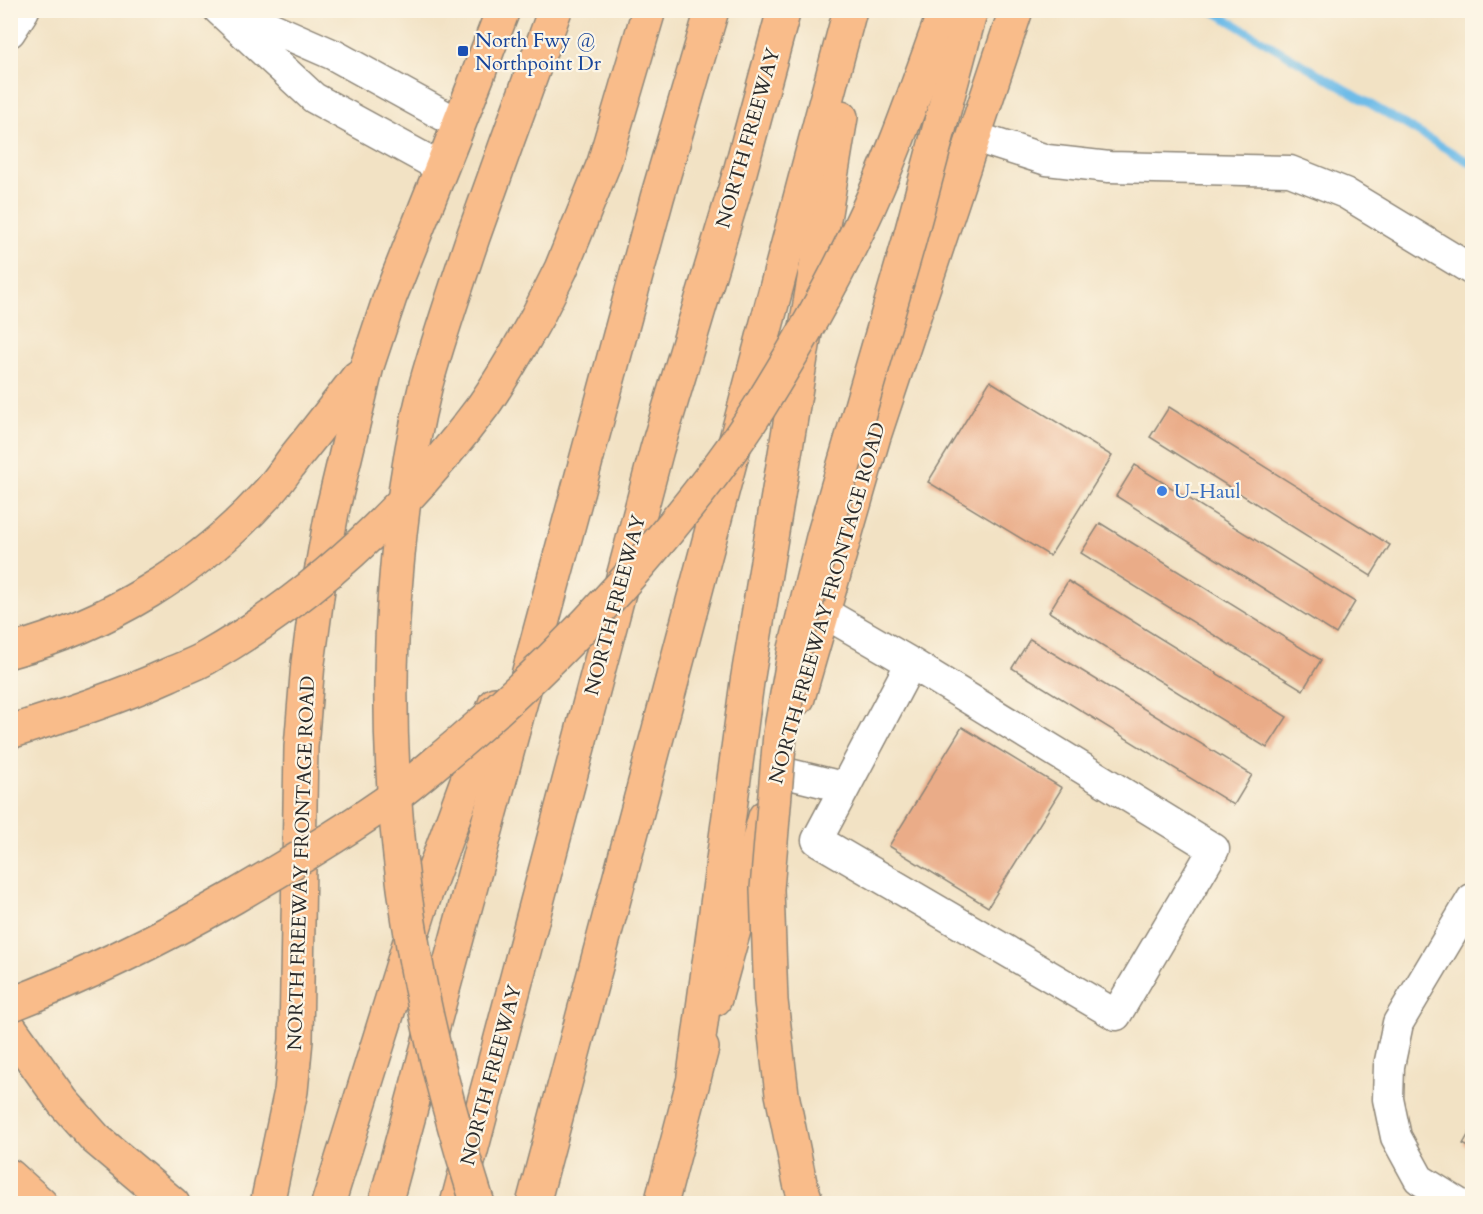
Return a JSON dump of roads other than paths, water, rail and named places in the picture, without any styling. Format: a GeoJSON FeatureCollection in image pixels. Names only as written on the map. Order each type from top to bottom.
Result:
{"type":"FeatureCollection","features":[{"type":"Feature","properties":{"kind":"main road","name":"NORTH FREEWAY FRONTAGE ROAD"},"geometry":{"type":"LineString","coordinates":[[267,1203],[291,1091],[296,1040],[301,747],[308,663],[332,512],[367,366],[390,297],[502,10]]}},
{"type":"Feature","properties":{"kind":"main road"},"geometry":{"type":"LineString","coordinates":[[478,1203],[448,1106],[426,1015],[406,911],[396,826],[391,749],[392,621],[408,466],[426,385],[468,252],[555,10]]}},
{"type":"Feature","properties":{"kind":"main road"},"geometry":{"type":"LineString","coordinates":[[10,732],[132,692],[205,658],[306,591],[376,529],[450,448],[483,405],[537,317],[561,269],[603,163],[649,10]]}},
{"type":"Feature","properties":{"kind":"main road"},"geometry":{"type":"LineString","coordinates":[[385,1203],[657,198],[712,10]]}},
{"type":"Feature","properties":{"kind":"main road","name":"NORTH FREEWAY"},"geometry":{"type":"LineString","coordinates":[[457,1203],[657,449],[740,172],[784,10]]}},
{"type":"Feature","properties":{"kind":"main road"},"geometry":{"type":"LineString","coordinates":[[533,1203],[850,10]]}},
{"type":"Feature","properties":{"kind":"main road"},"geometry":{"type":"LineString","coordinates":[[694,1076],[747,682],[859,10]]}},
{"type":"Feature","properties":{"kind":"main road"},"geometry":{"type":"LineString","coordinates":[[10,1005],[96,969],[201,915],[291,864],[386,803],[478,728],[535,676],[587,623],[646,557],[715,470],[757,412],[791,355],[860,228],[945,10]]}},
{"type":"Feature","properties":{"kind":"main road"},"geometry":{"type":"LineString","coordinates":[[807,1203],[800,1183],[782,1094],[771,1001],[767,889],[780,734],[795,649],[823,537],[909,241],[971,10]]}},
{"type":"Feature","properties":{"kind":"main road","name":"NORTH FREEWAY FRONTAGE ROAD"},"geometry":{"type":"LineString","coordinates":[[661,1203],[777,771],[874,436],[1016,10]]}},
{"type":"Feature","properties":{"kind":"main road"},"geometry":{"type":"LineString","coordinates":[[10,651],[40,643],[101,617],[174,576],[220,540],[266,495],[367,366]]}},
{"type":"Feature","properties":{"kind":"main road"},"geometry":{"type":"LineString","coordinates":[[332,1193],[420,909],[585,464]]}},
{"type":"Feature","properties":{"kind":"main road"},"geometry":{"type":"LineString","coordinates":[[10,1028],[63,1102],[96,1139],[173,1203]]}},
{"type":"Feature","properties":{"kind":"main road"},"geometry":{"type":"LineString","coordinates":[[283,1135],[281,1168],[287,1203]]}},
{"type":"Feature","properties":{"kind":"main road"},"geometry":{"type":"LineString","coordinates":[[130,1168],[151,1203]]}},
{"type":"Feature","properties":{"kind":"main road"},"geometry":{"type":"LineString","coordinates":[[669,1172],[675,1203]]}},
{"type":"Feature","properties":{"kind":"main road"},"geometry":{"type":"LineString","coordinates":[[10,1176],[41,1203]]}},
{"type":"Feature","properties":{"kind":"street"},"geometry":{"type":"LineString","coordinates":[[10,32],[24,10]]}},
{"type":"Feature","properties":{"kind":"street"},"geometry":{"type":"LineString","coordinates":[[219,10],[315,98],[442,168]]}},
{"type":"Feature","properties":{"kind":"street"},"geometry":{"type":"LineString","coordinates":[[231,10],[334,55],[459,124]]}},
{"type":"Feature","properties":{"kind":"street"},"geometry":{"type":"LineString","coordinates":[[975,137],[1047,160],[1110,167],[1290,171],[1345,193],[1473,270]]}},
{"type":"Feature","properties":{"kind":"street"},"geometry":{"type":"LineString","coordinates":[[823,612],[911,663],[1214,849],[1116,1015],[817,840],[843,787],[911,663]]}},
{"type":"Feature","properties":{"kind":"street"},"geometry":{"type":"LineString","coordinates":[[777,771],[843,787]]}},
{"type":"Feature","properties":{"kind":"street"},"geometry":{"type":"LineString","coordinates":[[1459,1203],[1419,1179],[1408,1161],[1396,1137],[1388,1099],[1389,1066],[1398,1023],[1473,899]]}},
{"type":"Feature","properties":{"kind":"waterway"},"geometry":{"type":"LineString","coordinates":[[1211,10],[1472,164]]}},
{"type":"Feature","properties":{"kind":"place","name":"North Fwy @ Northpoint Dr"},"geometry":{"type":"Point","coordinates":[463,51]}},
{"type":"Feature","properties":{"kind":"place","name":"U-Haul"},"geometry":{"type":"Point","coordinates":[1162,491]}}]}
